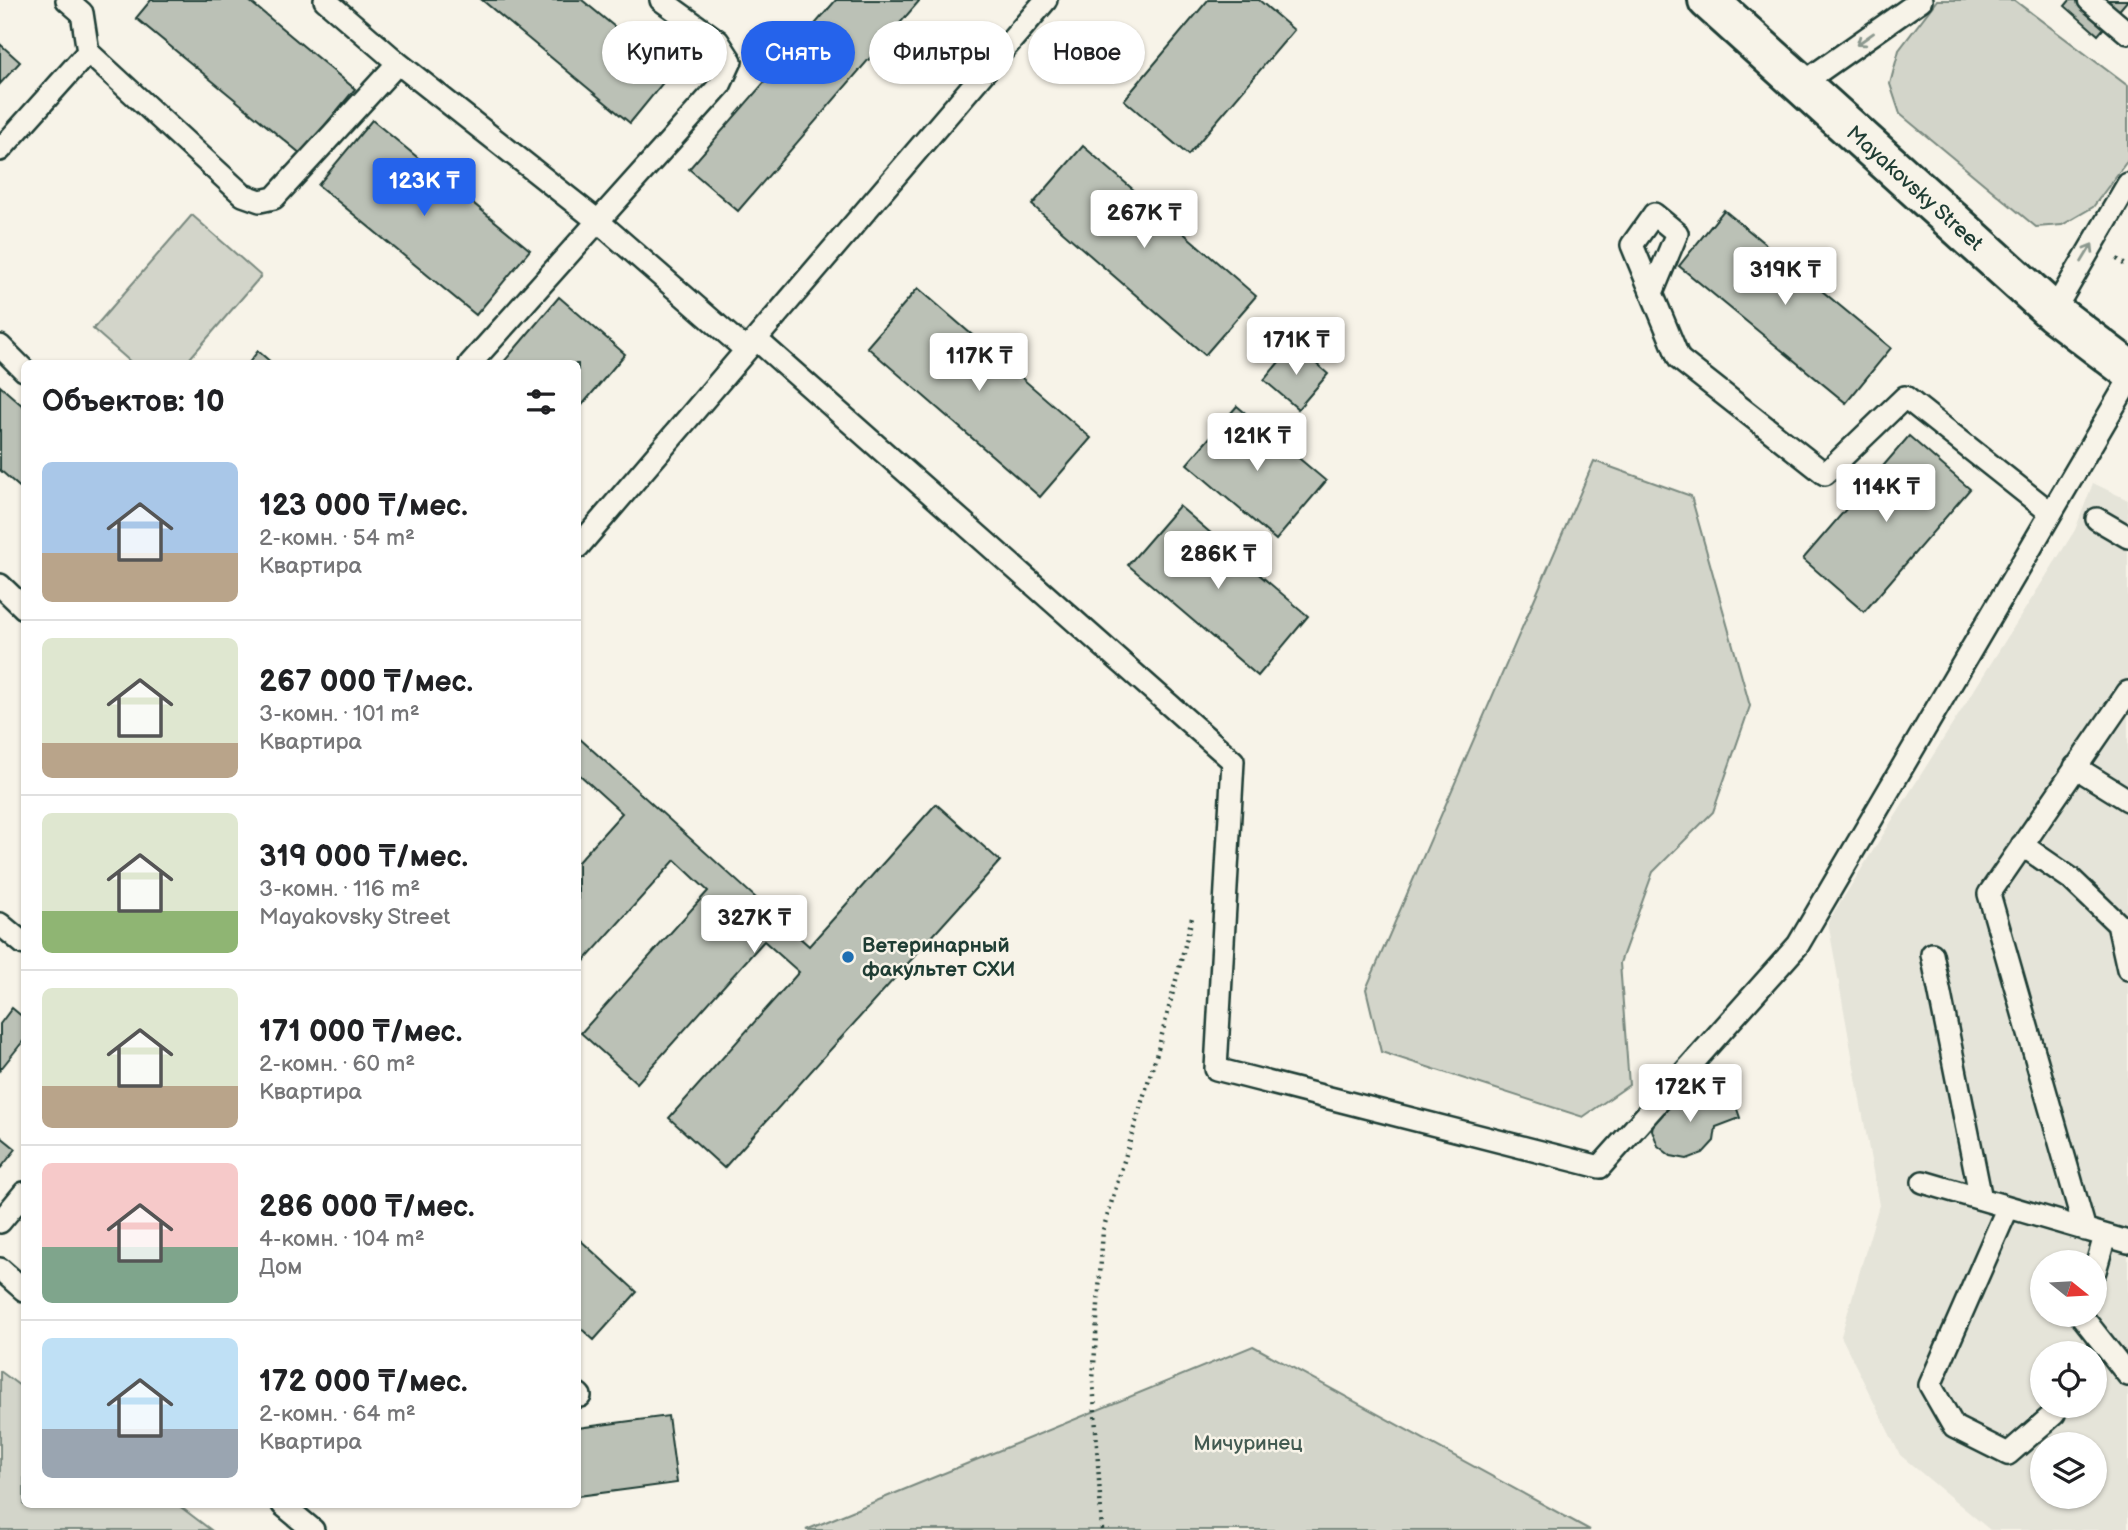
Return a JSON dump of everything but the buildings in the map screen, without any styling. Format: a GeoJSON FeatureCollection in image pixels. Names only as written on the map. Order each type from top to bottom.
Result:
{"type":"FeatureCollection","features":[{"type":"Feature","properties":{"kind":"main road","name":"Mayakovsky Street"},"geometry":{"type":"LineString","coordinates":[[1708,0],[2053,312],[2128,369]]}},
{"type":"Feature","properties":{"kind":"lane"},"geometry":{"type":"LineString","coordinates":[[325,0],[398,63],[751,345],[1233,761],[1216,1069],[1600,1167],[1798,945],[2128,383]]}},
{"type":"Feature","properties":{"kind":"lane"},"geometry":{"type":"LineString","coordinates":[[474,360],[720,85],[731,61],[718,41],[661,0]]}},
{"type":"Feature","properties":{"kind":"lane"},"geometry":{"type":"LineString","coordinates":[[581,543],[1046,0]]}},
{"type":"Feature","properties":{"kind":"lane"},"geometry":{"type":"LineString","coordinates":[[1800,85],[1921,0]]}},
{"type":"Feature","properties":{"kind":"lane"},"geometry":{"type":"LineString","coordinates":[[2089,0],[2128,33]]}},
{"type":"Feature","properties":{"kind":"lane"},"geometry":{"type":"LineString","coordinates":[[81,4],[88,52],[243,195],[260,201],[274,198],[398,63]]}},
{"type":"Feature","properties":{"kind":"lane"},"geometry":{"type":"LineString","coordinates":[[0,150],[88,52]]}},
{"type":"Feature","properties":{"kind":"lane"},"geometry":{"type":"LineString","coordinates":[[2053,312],[2128,184]]}},
{"type":"Feature","properties":{"kind":"lane"},"geometry":{"type":"LineString","coordinates":[[1653,293],[1679,359],[1825,474],[1905,397],[2052,513]]}},
{"type":"Feature","properties":{"kind":"lane"},"geometry":{"type":"LineString","coordinates":[[0,346],[21,367]]}},
{"type":"Feature","properties":{"kind":"lane"},"geometry":{"type":"LineString","coordinates":[[2097,519],[2128,537]]}},
{"type":"Feature","properties":{"kind":"lane"},"geometry":{"type":"LineString","coordinates":[[0,585],[21,605]]}},
{"type":"Feature","properties":{"kind":"lane"},"geometry":{"type":"LineString","coordinates":[[2095,1250],[2095,1233],[1989,894],[2128,692]]}},
{"type":"Feature","properties":{"kind":"lane"},"geometry":{"type":"LineString","coordinates":[[2076,767],[2128,800]]}},
{"type":"Feature","properties":{"kind":"lane"},"geometry":{"type":"LineString","coordinates":[[2022,845],[2070,878],[2123,927],[2128,969]]}},
{"type":"Feature","properties":{"kind":"lane"},"geometry":{"type":"LineString","coordinates":[[0,925],[21,942]]}},
{"type":"Feature","properties":{"kind":"lane"},"geometry":{"type":"LineString","coordinates":[[1932,954],[1982,1199]]}},
{"type":"Feature","properties":{"kind":"lane"},"geometry":{"type":"LineString","coordinates":[[1923,1182],[2128,1242]]}},
{"type":"Feature","properties":{"kind":"lane"},"geometry":{"type":"LineString","coordinates":[[0,1222],[21,1197]]}},
{"type":"Feature","properties":{"kind":"lane"},"geometry":{"type":"LineString","coordinates":[[2008,1207],[1930,1385],[1954,1427],[2008,1454],[2049,1418]]}},
{"type":"Feature","properties":{"kind":"lane"},"geometry":{"type":"LineString","coordinates":[[0,1269],[21,1287]]}},
{"type":"Feature","properties":{"kind":"lane"},"geometry":{"type":"LineString","coordinates":[[2090,1327],[2128,1375]]}},
{"type":"Feature","properties":{"kind":"lane"},"geometry":{"type":"LineString","coordinates":[[287,1508],[313,1530]]}},
{"type":"Feature","properties":{"kind":"path"},"geometry":{"type":"LineString","coordinates":[[1101,1530],[1093,1380],[1103,1230],[1159,1046],[1196,903]]}},
{"type":"Feature","properties":{"kind":"shaded area"},"geometry":{"type":"Polygon","coordinates":[[[2093,483],[2128,500],[2128,1530],[1990,1530],[1900,1455],[1841,1336],[1879,1205],[1828,922],[2075,530],[2093,483]]]}},
{"type":"Feature","properties":{"kind":"green space"},"geometry":{"type":"Polygon","coordinates":[[[1937,0],[2014,0],[2128,86],[2128,160],[2093,207],[2062,225],[2036,227],[1900,114],[1890,84],[1899,50],[1937,0]]]}},
{"type":"Feature","properties":{"kind":"green space"},"geometry":{"type":"Polygon","coordinates":[[[192,215],[261,276],[188,360],[128,360],[93,329],[192,215]]]}},
{"type":"Feature","properties":{"kind":"green space"},"geometry":{"type":"Polygon","coordinates":[[[1594,461],[1691,496],[1750,706],[1713,812],[1653,872],[1620,963],[1629,1085],[1583,1117],[1381,1052],[1366,989],[1594,461]]]}},
{"type":"Feature","properties":{"kind":"green space","name":"Мичуринец"},"geometry":{"type":"Polygon","coordinates":[[[1253,1346],[1590,1530],[806,1530],[1253,1346]]]}},
{"type":"Feature","properties":{"kind":"green space"},"geometry":{"type":"Polygon","coordinates":[[[0,1371],[21,1387],[21,1508],[182,1508],[211,1530],[0,1530],[0,1371]]]}},
{"type":"Feature","properties":{"kind":"place","name":"Ветеринарный факультет СХИ"},"geometry":{"type":"Point","coordinates":[848,957]}}]}
